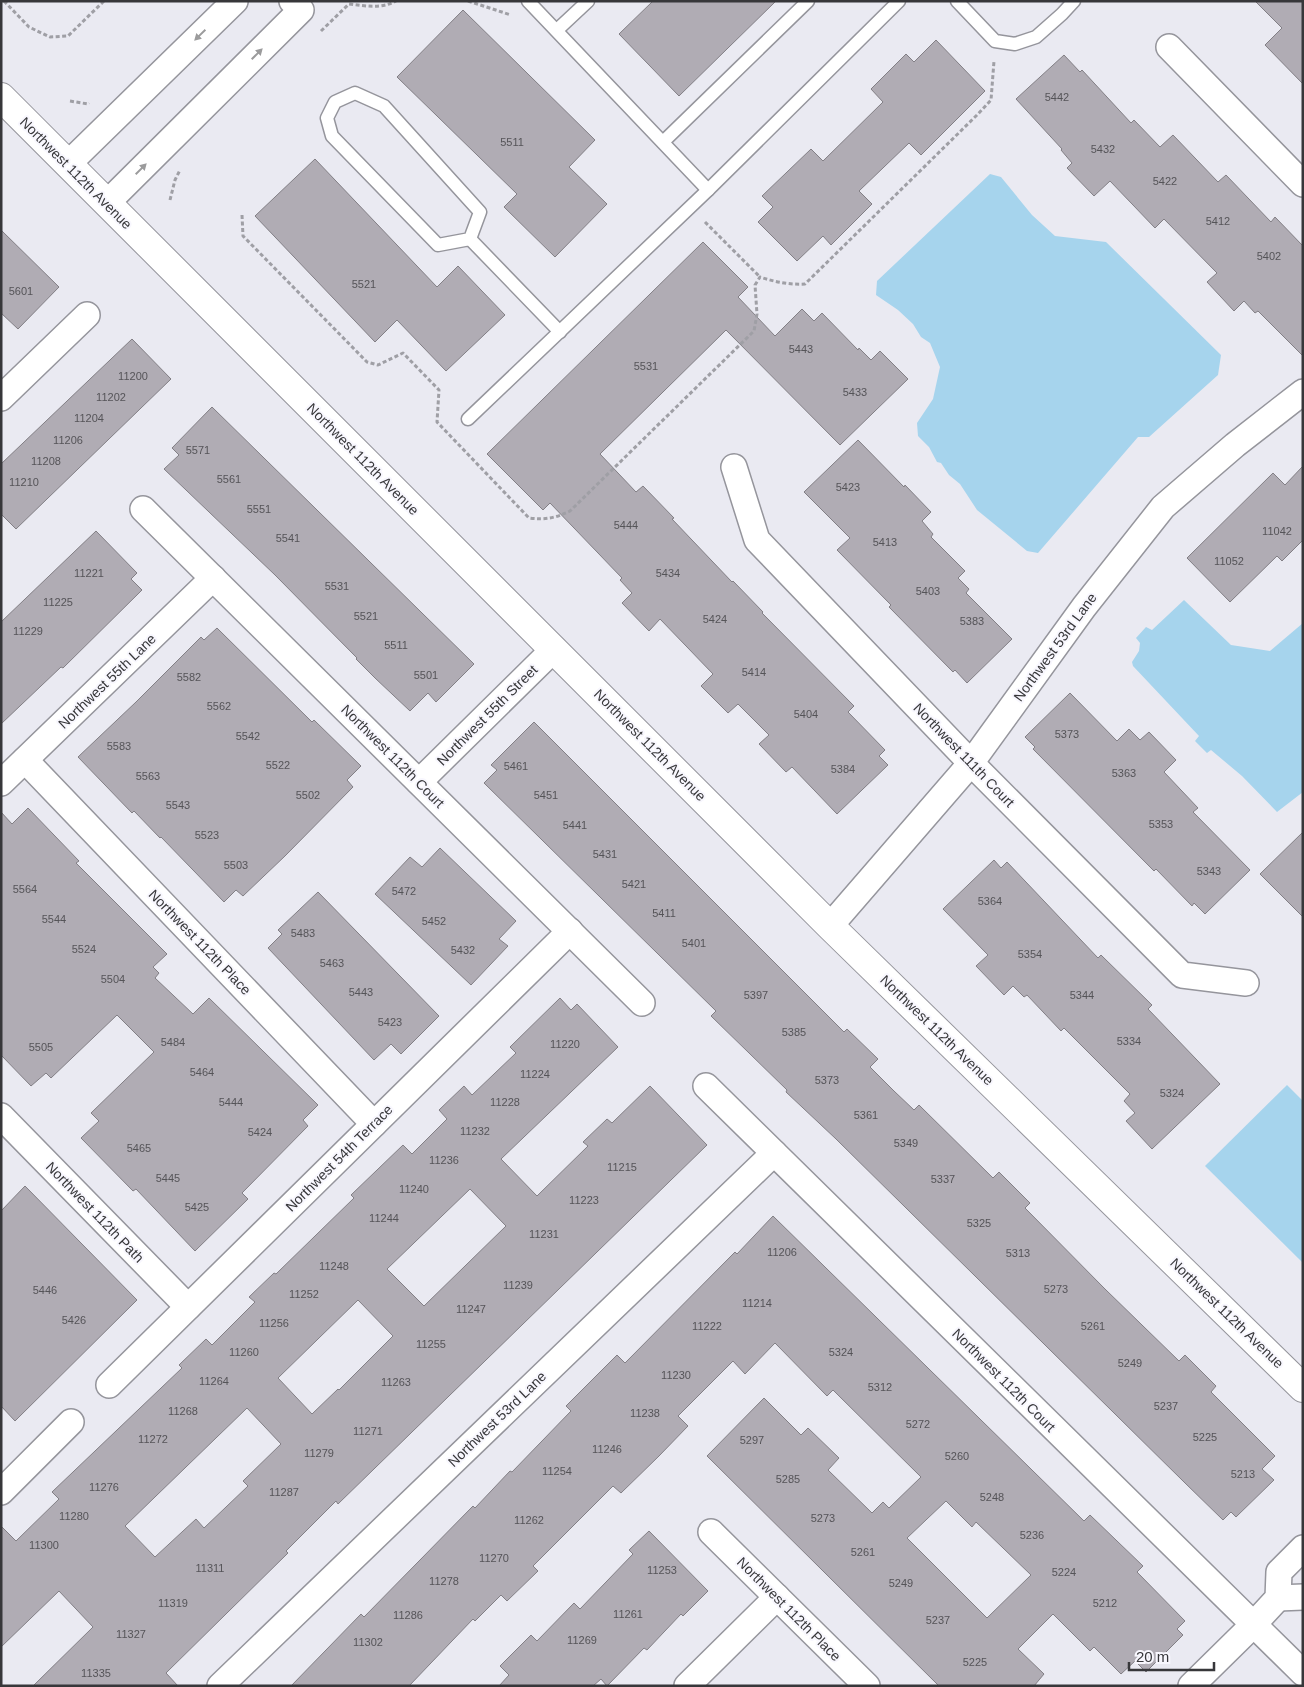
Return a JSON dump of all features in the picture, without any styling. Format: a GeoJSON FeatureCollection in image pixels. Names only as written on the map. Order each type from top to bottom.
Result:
{"type":"FeatureCollection","features":[{"type":"Feature","properties":{"kind":"street"},"geometry":{"type":"LineString","coordinates":[[68,164],[235,1]]}},
{"type":"Feature","properties":{"kind":"street"},"geometry":{"type":"LineString","coordinates":[[107,203],[301,4]]}},
{"type":"Feature","properties":{"kind":"street"},"geometry":{"type":"LineString","coordinates":[[1169,47],[1303,184]]}},
{"type":"Feature","properties":{"kind":"street","name":"Northwest 112th Avenue"},"geometry":{"type":"LineString","coordinates":[[1,97],[830,926],[1303,1388]]}},
{"type":"Feature","properties":{"kind":"street"},"geometry":{"type":"LineString","coordinates":[[4,390],[87,315]]}},
{"type":"Feature","properties":{"kind":"street","name":"Northwest 53rd Lane"},"geometry":{"type":"LineString","coordinates":[[830,926],[971,763],[1084,607],[1162,507],[1235,445],[1303,392]]}},
{"type":"Feature","properties":{"kind":"street","name":"Northwest 111th Court"},"geometry":{"type":"LineString","coordinates":[[734,467],[757,540],[971,763],[1182,975],[1246,983]]}},
{"type":"Feature","properties":{"kind":"street","name":"Northwest 112th Court"},"geometry":{"type":"LineString","coordinates":[[144,509],[642,1003]]}},
{"type":"Feature","properties":{"kind":"street","name":"Northwest 55th Lane"},"geometry":{"type":"LineString","coordinates":[[1,783],[213,578]]}},
{"type":"Feature","properties":{"kind":"street","name":"Northwest 55th Street"},"geometry":{"type":"LineString","coordinates":[[420,782],[554,649]]}},
{"type":"Feature","properties":{"kind":"street","name":"Northwest 112th Place"},"geometry":{"type":"LineString","coordinates":[[25,760],[374,1124]]}},
{"type":"Feature","properties":{"kind":"street","name":"Northwest 54th Terrace"},"geometry":{"type":"LineString","coordinates":[[109,1385],[570,931]]}},
{"type":"Feature","properties":{"kind":"street","name":"Northwest 112th Court"},"geometry":{"type":"LineString","coordinates":[[706,1086],[1303,1673]]}},
{"type":"Feature","properties":{"kind":"street","name":"Northwest 112th Path"},"geometry":{"type":"LineString","coordinates":[[6,1132],[188,1307]]}},
{"type":"Feature","properties":{"kind":"street","name":"Northwest 53rd Lane"},"geometry":{"type":"LineString","coordinates":[[220,1686],[774,1153]]}},
{"type":"Feature","properties":{"kind":"street"},"geometry":{"type":"LineString","coordinates":[[2,1490],[71,1422]]}},
{"type":"Feature","properties":{"kind":"street","name":"Northwest 112th Place"},"geometry":{"type":"LineString","coordinates":[[711,1532],[867,1686]]}},
{"type":"Feature","properties":{"kind":"street"},"geometry":{"type":"LineString","coordinates":[[1191,1686],[1278,1598],[1279,1572],[1303,1548]]}},
{"type":"Feature","properties":{"kind":"street"},"geometry":{"type":"LineString","coordinates":[[687,1686],[777,1597]]}},
{"type":"Feature","properties":{"kind":"street"},"geometry":{"type":"LineString","coordinates":[[1278,1598],[1303,1597]]}},
{"type":"Feature","properties":{"kind":"lane"},"geometry":{"type":"LineString","coordinates":[[528,1],[708,190]]}},
{"type":"Feature","properties":{"kind":"lane"},"geometry":{"type":"LineString","coordinates":[[557,30],[588,1]]}},
{"type":"Feature","properties":{"kind":"lane"},"geometry":{"type":"LineString","coordinates":[[663,142],[808,1]]}},
{"type":"Feature","properties":{"kind":"lane"},"geometry":{"type":"LineString","coordinates":[[468,419],[708,190],[899,1]]}},
{"type":"Feature","properties":{"kind":"lane"},"geometry":{"type":"LineString","coordinates":[[957,1],[995,41],[1015,44],[1036,37],[1074,1]]}},
{"type":"Feature","properties":{"kind":"lane"},"geometry":{"type":"LineString","coordinates":[[355,93],[384,106],[480,212],[470,239],[438,245],[332,136],[327,118],[335,102],[355,93]]}},
{"type":"Feature","properties":{"kind":"lane"},"geometry":{"type":"LineString","coordinates":[[470,239],[560,332]]}},
{"type":"Feature","properties":{"kind":"path"},"geometry":{"type":"LineString","coordinates":[[4,1],[29,27],[50,37],[68,36],[104,1]]}},
{"type":"Feature","properties":{"kind":"path"},"geometry":{"type":"LineString","coordinates":[[321,31],[349,4],[373,7],[396,1]]}},
{"type":"Feature","properties":{"kind":"path"},"geometry":{"type":"LineString","coordinates":[[690,207],[760,277],[774,282],[795,285],[805,284],[978,115],[991,100],[995,41]]}},
{"type":"Feature","properties":{"kind":"path"},"geometry":{"type":"LineString","coordinates":[[170,200],[176,180],[183,166]]}},
{"type":"Feature","properties":{"kind":"path"},"geometry":{"type":"LineString","coordinates":[[242,214],[243,236],[367,362],[378,365],[403,353],[439,390],[437,422],[529,518],[542,520],[557,517],[570,511],[754,331],[757,314],[755,285],[760,277]]}},
{"type":"Feature","properties":{"kind":"water"},"geometry":{"type":"Polygon","coordinates":[[[990,174],[1001,177],[1032,215],[1055,236],[1106,242],[1221,355],[1218,375],[1149,437],[1138,437],[1038,553],[1027,551],[977,510],[960,484],[949,475],[941,463],[937,462],[929,447],[918,436],[917,423],[933,399],[940,367],[930,343],[921,337],[913,324],[898,310],[876,295],[877,281],[990,174]]]}},
{"type":"Feature","properties":{"kind":"water"},"geometry":{"type":"Polygon","coordinates":[[[1184,600],[1231,645],[1270,651],[1303,623],[1303,792],[1277,812],[1242,776],[1211,750],[1207,753],[1195,741],[1199,736],[1133,666],[1132,662],[1139,651],[1140,643],[1136,638],[1146,627],[1152,630],[1184,600]]]}},
{"type":"Feature","properties":{"kind":"water"},"geometry":{"type":"Polygon","coordinates":[[[1287,1085],[1303,1101],[1303,1263],[1205,1166],[1287,1085]]]}},
{"type":"Feature","properties":{"kind":"building"},"geometry":{"type":"Polygon","coordinates":[[[653,1],[776,1],[679,96],[619,34],[653,1]]]}},
{"type":"Feature","properties":{"kind":"building"},"geometry":{"type":"Polygon","coordinates":[[[1255,1],[1303,1],[1303,84],[1265,45],[1282,28],[1255,1]]]}},
{"type":"Feature","properties":{"kind":"building"},"geometry":{"type":"Polygon","coordinates":[[[463,10],[595,140],[569,167],[607,204],[555,257],[504,207],[517,194],[397,77],[463,10]]]}},
{"type":"Feature","properties":{"kind":"building"},"geometry":{"type":"Polygon","coordinates":[[[936,40],[985,91],[921,155],[909,143],[859,191],[872,204],[831,245],[823,236],[797,261],[758,222],[773,207],[762,196],[811,149],[823,161],[883,102],[871,89],[906,54],[914,62],[936,40]]]}},
{"type":"Feature","properties":{"kind":"building"},"geometry":{"type":"Polygon","coordinates":[[[1064,55],[1080,72],[1082,70],[1131,123],[1134,120],[1160,147],[1173,135],[1218,182],[1226,175],[1271,222],[1275,217],[1303,246],[1303,356],[1258,311],[1255,313],[1244,301],[1234,311],[1207,282],[1217,273],[1164,219],[1155,228],[1110,181],[1094,196],[1067,168],[1072,163],[1062,149],[1016,99],[1064,55]]]}},
{"type":"Feature","properties":{"kind":"building"},"geometry":{"type":"Polygon","coordinates":[[[315,159],[437,287],[458,266],[505,315],[446,371],[397,320],[375,342],[255,216],[315,159]]]}},
{"type":"Feature","properties":{"kind":"building"},"geometry":{"type":"Polygon","coordinates":[[[1,230],[59,287],[18,329],[1,313],[1,230]]]}},
{"type":"Feature","properties":{"kind":"building"},"geometry":{"type":"Polygon","coordinates":[[[703,242],[748,287],[738,297],[775,336],[802,309],[814,321],[822,313],[858,350],[859,348],[871,360],[880,351],[908,379],[840,445],[726,330],[600,454],[636,492],[643,486],[674,518],[672,519],[732,582],[854,706],[848,712],[885,750],[879,756],[888,765],[837,814],[792,767],[786,772],[759,744],[769,735],[738,704],[728,713],[701,686],[713,674],[660,619],[649,631],[622,603],[632,593],[620,580],[622,578],[550,503],[543,510],[487,454],[703,242]]]}},
{"type":"Feature","properties":{"kind":"building"},"geometry":{"type":"Polygon","coordinates":[[[132,339],[171,379],[16,529],[1,514],[1,464],[132,339]]]}},
{"type":"Feature","properties":{"kind":"building"},"geometry":{"type":"Polygon","coordinates":[[[212,407],[474,664],[436,702],[428,693],[410,711],[356,659],[275,575],[164,469],[179,455],[172,448],[212,407]]]}},
{"type":"Feature","properties":{"kind":"building"},"geometry":{"type":"Polygon","coordinates":[[[858,440],[931,512],[922,521],[933,534],[931,537],[965,571],[958,578],[969,589],[966,593],[1012,639],[967,683],[955,670],[953,672],[889,607],[891,605],[837,550],[850,538],[804,492],[858,440]]]}},
{"type":"Feature","properties":{"kind":"building"},"geometry":{"type":"Polygon","coordinates":[[[1303,466],[1303,540],[1282,561],[1277,556],[1230,602],[1187,558],[1273,473],[1285,485],[1303,466]]]}},
{"type":"Feature","properties":{"kind":"building"},"geometry":{"type":"Polygon","coordinates":[[[96,531],[137,573],[131,579],[142,590],[63,668],[61,667],[1,724],[1,622],[96,531]]]}},
{"type":"Feature","properties":{"kind":"building"},"geometry":{"type":"Polygon","coordinates":[[[217,628],[312,722],[314,720],[361,766],[347,780],[353,787],[285,856],[243,896],[236,890],[224,902],[161,837],[134,811],[132,813],[78,757],[201,637],[204,640],[217,628]]]}},
{"type":"Feature","properties":{"kind":"building"},"geometry":{"type":"Polygon","coordinates":[[[1070,693],[1117,741],[1129,729],[1140,740],[1149,732],[1176,760],[1164,772],[1198,808],[1193,812],[1250,870],[1205,914],[1194,903],[1192,906],[1156,869],[1154,871],[1033,749],[1035,747],[1025,737],[1070,693]]]}},
{"type":"Feature","properties":{"kind":"building"},"geometry":{"type":"Polygon","coordinates":[[[534,722],[844,1032],[847,1029],[878,1059],[870,1067],[894,1091],[914,1110],[919,1105],[993,1178],[999,1172],[1030,1203],[1025,1208],[1105,1289],[1179,1361],[1185,1355],[1216,1386],[1211,1392],[1275,1456],[1262,1469],[1274,1480],[1236,1517],[1231,1512],[1223,1520],[1184,1482],[786,1092],[787,1090],[711,1016],[716,1011],[484,783],[497,770],[491,765],[534,722]]]}},
{"type":"Feature","properties":{"kind":"building"},"geometry":{"type":"Polygon","coordinates":[[[28,808],[79,861],[76,863],[167,954],[153,967],[159,973],[155,978],[193,1014],[209,998],[318,1105],[303,1120],[308,1126],[242,1193],[248,1199],[195,1251],[136,1189],[133,1191],[81,1138],[99,1121],[91,1113],[154,1052],[117,1015],[51,1078],[46,1073],[31,1086],[1,1055],[1,812],[12,824],[28,808]]]}},
{"type":"Feature","properties":{"kind":"building"},"geometry":{"type":"Polygon","coordinates":[[[1303,832],[1303,917],[1260,874],[1303,832]]]}},
{"type":"Feature","properties":{"kind":"building"},"geometry":{"type":"Polygon","coordinates":[[[440,848],[516,921],[499,939],[508,946],[471,985],[375,894],[410,857],[422,867],[440,848]]]}},
{"type":"Feature","properties":{"kind":"building"},"geometry":{"type":"Polygon","coordinates":[[[994,860],[1001,868],[1007,862],[1098,958],[1101,955],[1152,1005],[1148,1009],[1220,1084],[1152,1149],[1126,1121],[1135,1113],[1124,1101],[1130,1094],[1064,1028],[1061,1031],[1027,995],[1024,997],[1013,986],[1004,995],[976,966],[988,955],[943,909],[994,860]]]}},
{"type":"Feature","properties":{"kind":"building"},"geometry":{"type":"Polygon","coordinates":[[[318,892],[439,1016],[401,1054],[391,1044],[374,1060],[268,948],[282,934],[278,930],[318,892]]]}},
{"type":"Feature","properties":{"kind":"building"},"geometry":{"type":"Polygon","coordinates":[[[560,998],[571,1010],[577,1004],[618,1047],[501,1159],[537,1196],[588,1146],[583,1142],[607,1119],[612,1123],[650,1086],[707,1145],[338,1504],[336,1501],[286,1551],[288,1553],[166,1673],[178,1686],[33,1686],[93,1627],[59,1591],[1,1647],[1,1526],[16,1541],[59,1499],[52,1492],[182,1368],[179,1365],[206,1339],[212,1345],[255,1302],[249,1297],[274,1273],[276,1274],[354,1198],[351,1195],[403,1145],[412,1154],[447,1119],[439,1110],[464,1086],[472,1095],[516,1053],[510,1047],[560,998]],[[470,1189],[387,1269],[424,1306],[506,1226],[470,1189]],[[358,1300],[278,1378],[312,1414],[393,1336],[358,1300]],[[247,1408],[125,1526],[155,1557],[196,1519],[204,1528],[248,1486],[243,1481],[281,1444],[247,1408]]]}},
{"type":"Feature","properties":{"kind":"building"},"geometry":{"type":"Polygon","coordinates":[[[25,1186],[137,1300],[15,1421],[1,1406],[1,1211],[25,1186]]]}},
{"type":"Feature","properties":{"kind":"building"},"geometry":{"type":"Polygon","coordinates":[[[773,1216],[1084,1521],[1090,1515],[1143,1566],[1137,1572],[1185,1621],[1177,1629],[1183,1635],[1146,1672],[1135,1661],[1121,1674],[1094,1647],[1090,1651],[1053,1614],[1018,1649],[1044,1674],[1034,1686],[939,1686],[707,1456],[764,1398],[801,1435],[808,1428],[839,1458],[828,1470],[872,1513],[883,1502],[889,1508],[921,1477],[833,1390],[827,1396],[775,1343],[745,1374],[733,1361],[678,1416],[688,1426],[659,1456],[621,1493],[613,1486],[533,1566],[538,1571],[507,1601],[501,1595],[475,1621],[473,1619],[409,1686],[291,1686],[361,1614],[364,1617],[473,1506],[475,1508],[510,1471],[512,1472],[571,1411],[566,1406],[617,1355],[625,1363],[735,1252],[737,1254],[773,1216]],[[946,1501],[907,1538],[987,1618],[1031,1575],[976,1522],[972,1527],[946,1501]]]}},
{"type":"Feature","properties":{"kind":"building"},"geometry":{"type":"Polygon","coordinates":[[[649,1531],[708,1591],[683,1616],[681,1614],[647,1650],[644,1648],[607,1686],[601,1679],[593,1686],[499,1686],[509,1675],[500,1666],[531,1635],[537,1641],[574,1603],[580,1609],[633,1554],[629,1550],[649,1531]]]}}]}
